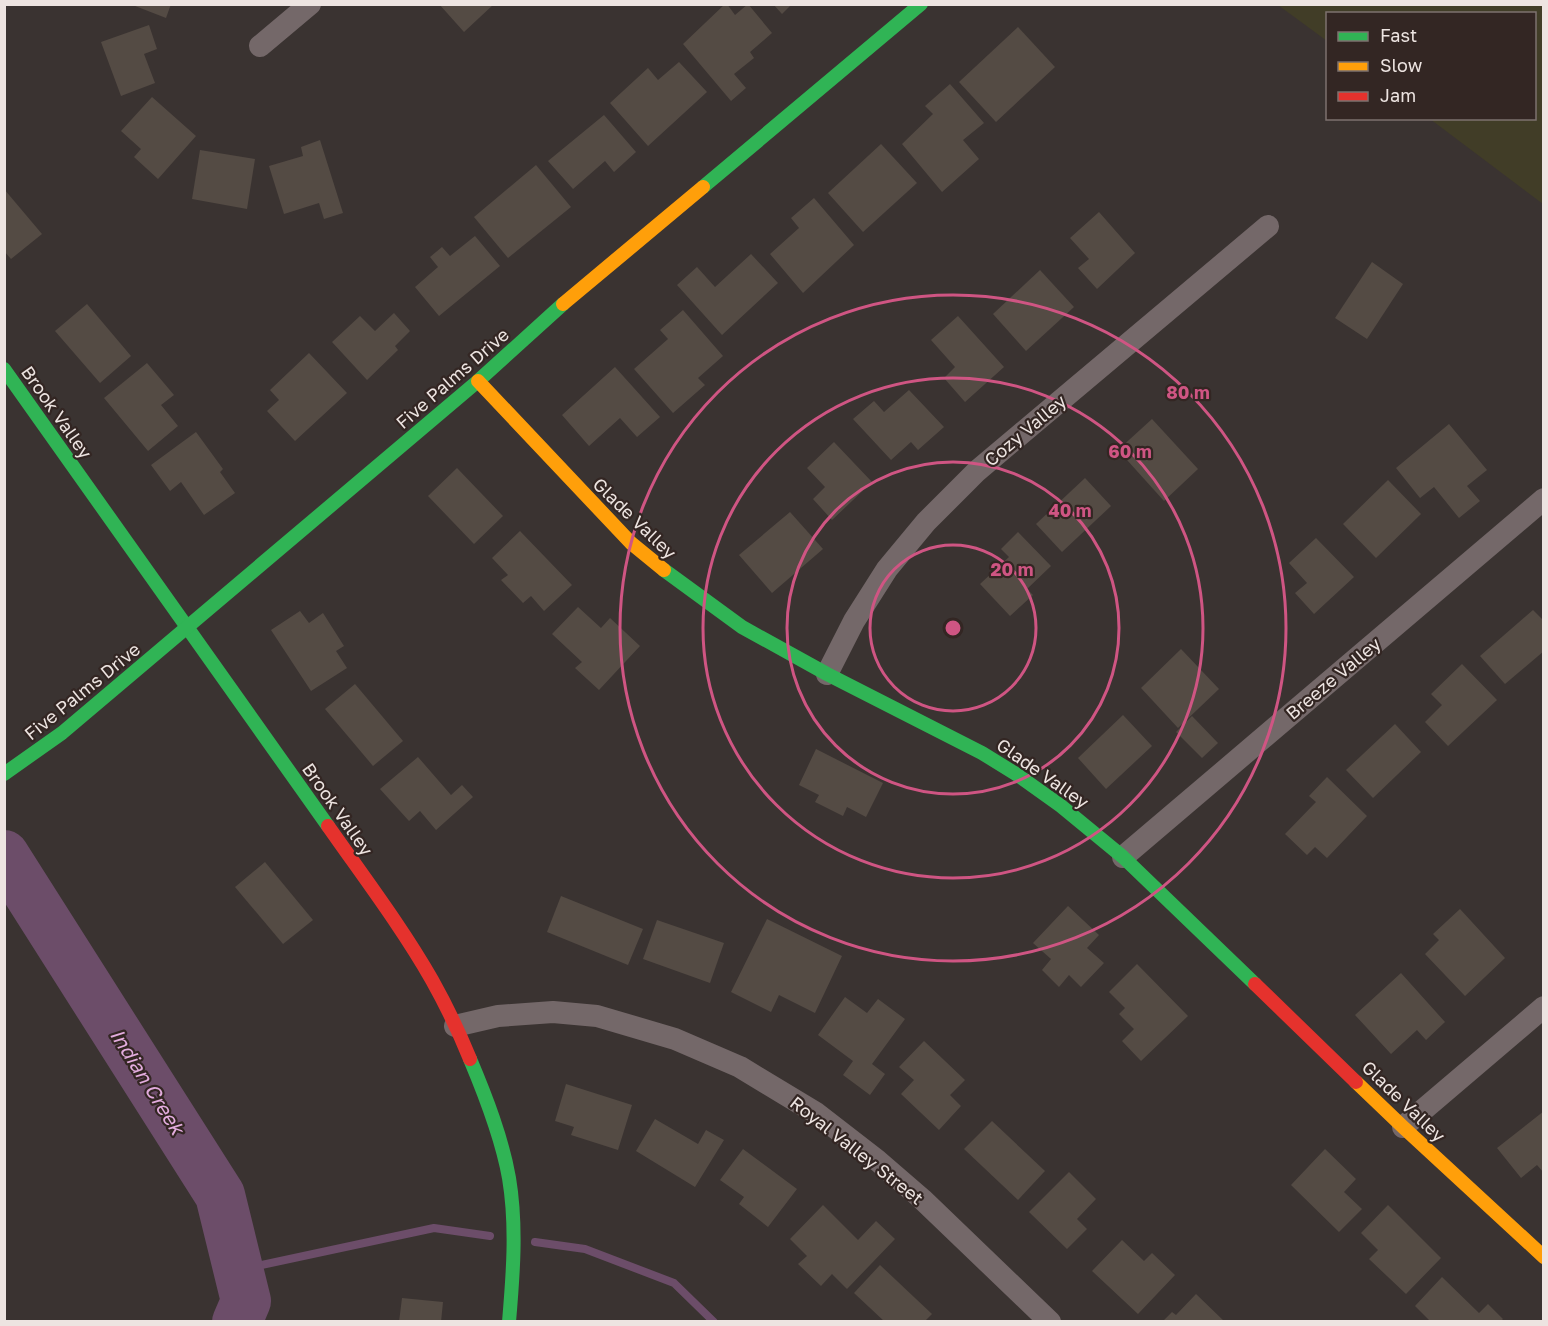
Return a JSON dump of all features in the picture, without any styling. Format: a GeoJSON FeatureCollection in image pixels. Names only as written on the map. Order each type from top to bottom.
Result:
{"type":"FeatureCollection","features":[{"type":"Feature","properties":{"kind":"street"},"geometry":{"type":"LineString","coordinates":[[260,46],[310,4]]}},
{"type":"Feature","properties":{"kind":"street","name":"Five Palms Drive"},"geometry":{"type":"LineString","coordinates":[[7,773],[62,733],[187,628],[478,381],[553,313],[921,4]]}},
{"type":"Feature","properties":{"kind":"street","name":"Cozy Valley"},"geometry":{"type":"LineString","coordinates":[[827,674],[854,621],[881,578],[926,522],[977,471],[1268,226]]}},
{"type":"Feature","properties":{"kind":"street","name":"Brook Valley"},"geometry":{"type":"LineString","coordinates":[[4,369],[386,908],[436,987],[484,1094],[502,1147],[510,1185],[512,1286],[509,1322]]}},
{"type":"Feature","properties":{"kind":"street","name":"Glade Valley"},"geometry":{"type":"LineString","coordinates":[[478,381],[631,543],[666,572],[742,627],[827,674],[991,758],[1061,806],[1123,856],[1403,1127],[1544,1257]]}},
{"type":"Feature","properties":{"kind":"street","name":"Breeze Valley"},"geometry":{"type":"LineString","coordinates":[[1123,856],[1544,500]]}},
{"type":"Feature","properties":{"kind":"street"},"geometry":{"type":"LineString","coordinates":[[1403,1127],[1544,1007]]}},
{"type":"Feature","properties":{"kind":"street","name":"Royal Valley Street"},"geometry":{"type":"LineString","coordinates":[[455,1026],[498,1016],[531,1013],[553,1012],[597,1016],[675,1039],[740,1067],[816,1113],[878,1161],[922,1199],[1050,1322]]}},
{"type":"Feature","properties":{"kind":"shaded area"},"geometry":{"type":"Polygon","coordinates":[[[1278,5],[1543,5],[1543,204],[1431,120],[1536,120],[1536,12],[1326,12],[1326,40],[1278,5]]]}},
{"type":"Feature","properties":{"kind":"building"},"geometry":{"type":"Polygon","coordinates":[[[130,4],[171,4],[166,18],[130,4]]]}},
{"type":"Feature","properties":{"kind":"building"},"geometry":{"type":"Polygon","coordinates":[[[439,4],[494,4],[464,32],[439,4]]]}},
{"type":"Feature","properties":{"kind":"building"},"geometry":{"type":"Polygon","coordinates":[[[725,4],[735,15],[748,4],[772,33],[750,52],[754,58],[734,74],[746,88],[731,101],[683,44],[725,4]]]}},
{"type":"Feature","properties":{"kind":"building"},"geometry":{"type":"Polygon","coordinates":[[[773,4],[792,4],[782,14],[773,4]]]}},
{"type":"Feature","properties":{"kind":"building"},"geometry":{"type":"Polygon","coordinates":[[[149,25],[157,49],[144,54],[155,83],[121,96],[101,42],[149,25]]]}},
{"type":"Feature","properties":{"kind":"building"},"geometry":{"type":"Polygon","coordinates":[[[1018,27],[1055,67],[996,122],[959,82],[1018,27]]]}},
{"type":"Feature","properties":{"kind":"building"},"geometry":{"type":"Polygon","coordinates":[[[679,62],[707,92],[648,146],[610,103],[648,68],[658,80],[679,62]]]}},
{"type":"Feature","properties":{"kind":"building"},"geometry":{"type":"Polygon","coordinates":[[[950,84],[984,123],[963,140],[979,159],[942,192],[902,144],[933,114],[925,106],[950,84]]]}},
{"type":"Feature","properties":{"kind":"building"},"geometry":{"type":"Polygon","coordinates":[[[152,97],[196,136],[158,179],[134,157],[141,149],[121,131],[152,97]]]}},
{"type":"Feature","properties":{"kind":"building"},"geometry":{"type":"Polygon","coordinates":[[[604,115],[636,152],[614,172],[605,161],[573,189],[548,161],[604,115]]]}},
{"type":"Feature","properties":{"kind":"building"},"geometry":{"type":"Polygon","coordinates":[[[320,140],[343,213],[324,219],[319,203],[284,214],[269,166],[303,156],[301,147],[320,140]]]}},
{"type":"Feature","properties":{"kind":"building"},"geometry":{"type":"Polygon","coordinates":[[[881,144],[917,183],[863,232],[828,193],[881,144]]]}},
{"type":"Feature","properties":{"kind":"building"},"geometry":{"type":"Polygon","coordinates":[[[200,150],[255,159],[247,209],[192,199],[200,150]]]}},
{"type":"Feature","properties":{"kind":"building"},"geometry":{"type":"Polygon","coordinates":[[[536,165],[571,207],[508,258],[474,217],[536,165]]]}},
{"type":"Feature","properties":{"kind":"building"},"geometry":{"type":"Polygon","coordinates":[[[4,189],[42,234],[11,259],[4,251],[4,189]]]}},
{"type":"Feature","properties":{"kind":"building"},"geometry":{"type":"Polygon","coordinates":[[[814,198],[854,245],[803,293],[770,254],[799,228],[791,218],[814,198]]]}},
{"type":"Feature","properties":{"kind":"building"},"geometry":{"type":"Polygon","coordinates":[[[1099,212],[1135,253],[1097,289],[1078,268],[1089,259],[1070,238],[1099,212]]]}},
{"type":"Feature","properties":{"kind":"building"},"geometry":{"type":"Polygon","coordinates":[[[475,236],[500,266],[439,316],[415,287],[438,267],[430,257],[442,247],[450,256],[475,236]]]}},
{"type":"Feature","properties":{"kind":"building"},"geometry":{"type":"Polygon","coordinates":[[[751,254],[778,283],[722,335],[677,285],[697,267],[715,287],[751,254]]]}},
{"type":"Feature","properties":{"kind":"building"},"geometry":{"type":"Polygon","coordinates":[[[1372,262],[1403,284],[1367,339],[1335,318],[1372,262]]]}},
{"type":"Feature","properties":{"kind":"building"},"geometry":{"type":"Polygon","coordinates":[[[1040,270],[1074,307],[1026,351],[993,314],[1040,270]]]}},
{"type":"Feature","properties":{"kind":"building"},"geometry":{"type":"Polygon","coordinates":[[[87,304],[131,356],[100,383],[55,331],[87,304]]]}},
{"type":"Feature","properties":{"kind":"building"},"geometry":{"type":"Polygon","coordinates":[[[683,310],[723,356],[698,378],[705,385],[673,413],[634,369],[668,339],[660,330],[683,310]]]}},
{"type":"Feature","properties":{"kind":"building"},"geometry":{"type":"Polygon","coordinates":[[[394,313],[410,331],[395,346],[398,350],[367,380],[332,342],[360,316],[375,331],[394,313]]]}},
{"type":"Feature","properties":{"kind":"building"},"geometry":{"type":"Polygon","coordinates":[[[958,316],[1004,367],[965,402],[944,378],[955,367],[931,340],[958,316]]]}},
{"type":"Feature","properties":{"kind":"building"},"geometry":{"type":"Polygon","coordinates":[[[309,353],[347,393],[295,441],[267,411],[279,400],[270,390],[309,353]]]}},
{"type":"Feature","properties":{"kind":"building"},"geometry":{"type":"Polygon","coordinates":[[[147,363],[174,395],[161,405],[178,426],[148,451],[104,398],[147,363]]]}},
{"type":"Feature","properties":{"kind":"building"},"geometry":{"type":"Polygon","coordinates":[[[615,367],[660,417],[637,437],[620,418],[589,446],[562,415],[615,367]]]}},
{"type":"Feature","properties":{"kind":"building"},"geometry":{"type":"Polygon","coordinates":[[[909,390],[944,427],[918,450],[911,442],[891,460],[853,419],[874,401],[884,412],[909,390]]]}},
{"type":"Feature","properties":{"kind":"building"},"geometry":{"type":"Polygon","coordinates":[[[1152,419],[1198,469],[1164,501],[1118,450],[1152,419]]]}},
{"type":"Feature","properties":{"kind":"building"},"geometry":{"type":"Polygon","coordinates":[[[1449,424],[1487,470],[1467,486],[1480,501],[1459,518],[1434,487],[1420,498],[1396,468],[1449,424]]]}},
{"type":"Feature","properties":{"kind":"building"},"geometry":{"type":"Polygon","coordinates":[[[196,432],[223,469],[220,472],[235,493],[204,515],[181,482],[170,491],[151,465],[196,432]]]}},
{"type":"Feature","properties":{"kind":"building"},"geometry":{"type":"Polygon","coordinates":[[[834,442],[872,482],[832,520],[813,499],[825,487],[807,468],[834,442]]]}},
{"type":"Feature","properties":{"kind":"building"},"geometry":{"type":"Polygon","coordinates":[[[457,468],[503,516],[474,544],[428,496],[457,468]]]}},
{"type":"Feature","properties":{"kind":"building"},"geometry":{"type":"Polygon","coordinates":[[[1085,478],[1111,506],[1062,552],[1036,524],[1085,478]]]}},
{"type":"Feature","properties":{"kind":"building"},"geometry":{"type":"Polygon","coordinates":[[[1388,480],[1421,514],[1376,558],[1343,524],[1388,480]]]}},
{"type":"Feature","properties":{"kind":"building"},"geometry":{"type":"Polygon","coordinates":[[[790,512],[823,549],[772,593],[739,555],[790,512]]]}},
{"type":"Feature","properties":{"kind":"building"},"geometry":{"type":"Polygon","coordinates":[[[520,531],[572,585],[544,611],[531,596],[523,603],[501,580],[508,575],[492,558],[520,531]]]}},
{"type":"Feature","properties":{"kind":"building"},"geometry":{"type":"Polygon","coordinates":[[[1018,532],[1051,566],[1027,589],[1033,595],[1010,616],[980,584],[1009,557],[1001,549],[1018,532]]]}},
{"type":"Feature","properties":{"kind":"building"},"geometry":{"type":"Polygon","coordinates":[[[1316,538],[1354,577],[1314,614],[1295,593],[1307,583],[1289,563],[1316,538]]]}},
{"type":"Feature","properties":{"kind":"building"},"geometry":{"type":"Polygon","coordinates":[[[578,607],[601,628],[610,618],[640,646],[599,690],[575,668],[582,662],[552,634],[578,607]]]}},
{"type":"Feature","properties":{"kind":"building"},"geometry":{"type":"Polygon","coordinates":[[[1533,610],[1544,621],[1544,651],[1505,684],[1480,656],[1533,610]]]}},
{"type":"Feature","properties":{"kind":"building"},"geometry":{"type":"Polygon","coordinates":[[[300,611],[309,623],[323,613],[344,646],[336,651],[347,668],[311,691],[271,630],[300,611]]]}},
{"type":"Feature","properties":{"kind":"building"},"geometry":{"type":"Polygon","coordinates":[[[1181,649],[1219,689],[1178,728],[1141,688],[1181,649]]]}},
{"type":"Feature","properties":{"kind":"building"},"geometry":{"type":"Polygon","coordinates":[[[1462,664],[1497,700],[1448,746],[1425,722],[1442,705],[1431,694],[1462,664]]]}},
{"type":"Feature","properties":{"kind":"building"},"geometry":{"type":"Polygon","coordinates":[[[355,684],[403,741],[373,766],[325,709],[355,684]]]}},
{"type":"Feature","properties":{"kind":"building"},"geometry":{"type":"Polygon","coordinates":[[[1123,715],[1152,746],[1106,789],[1078,758],[1123,715]]]}},
{"type":"Feature","properties":{"kind":"building"},"geometry":{"type":"Polygon","coordinates":[[[1192,716],[1218,743],[1202,758],[1176,732],[1192,716]]]}},
{"type":"Feature","properties":{"kind":"building"},"geometry":{"type":"Polygon","coordinates":[[[1395,724],[1421,752],[1373,798],[1346,770],[1395,724]]]}},
{"type":"Feature","properties":{"kind":"building"},"geometry":{"type":"Polygon","coordinates":[[[816,749],[883,783],[866,817],[847,807],[843,816],[815,802],[819,795],[799,785],[816,749]]]}},
{"type":"Feature","properties":{"kind":"building"},"geometry":{"type":"Polygon","coordinates":[[[418,757],[451,795],[462,785],[473,797],[436,830],[420,811],[409,821],[380,789],[418,757]]]}},
{"type":"Feature","properties":{"kind":"building"},"geometry":{"type":"Polygon","coordinates":[[[1327,777],[1367,816],[1327,858],[1315,847],[1307,855],[1285,834],[1316,802],[1309,796],[1327,777]]]}},
{"type":"Feature","properties":{"kind":"building"},"geometry":{"type":"Polygon","coordinates":[[[265,862],[313,920],[283,944],[235,887],[265,862]]]}},
{"type":"Feature","properties":{"kind":"building"},"geometry":{"type":"Polygon","coordinates":[[[561,896],[643,929],[628,965],[547,932],[561,896]]]}},
{"type":"Feature","properties":{"kind":"building"},"geometry":{"type":"Polygon","coordinates":[[[1068,906],[1099,935],[1087,948],[1104,963],[1081,987],[1069,975],[1059,987],[1042,970],[1051,959],[1033,943],[1068,906]]]}},
{"type":"Feature","properties":{"kind":"building"},"geometry":{"type":"Polygon","coordinates":[[[1460,909],[1505,958],[1465,996],[1425,954],[1439,940],[1433,934],[1460,909]]]}},
{"type":"Feature","properties":{"kind":"building"},"geometry":{"type":"Polygon","coordinates":[[[767,919],[842,956],[815,1013],[779,995],[771,1012],[731,992],[767,919]]]}},
{"type":"Feature","properties":{"kind":"building"},"geometry":{"type":"Polygon","coordinates":[[[657,920],[724,943],[710,983],[643,959],[657,920]]]}},
{"type":"Feature","properties":{"kind":"building"},"geometry":{"type":"Polygon","coordinates":[[[1137,964],[1188,1016],[1141,1061],[1122,1041],[1134,1029],[1119,1014],[1125,1008],[1109,992],[1137,964]]]}},
{"type":"Feature","properties":{"kind":"building"},"geometry":{"type":"Polygon","coordinates":[[[1401,973],[1445,1022],[1426,1040],[1417,1030],[1391,1054],[1355,1015],[1401,973]]]}},
{"type":"Feature","properties":{"kind":"building"},"geometry":{"type":"Polygon","coordinates":[[[845,997],[867,1013],[878,999],[905,1019],[872,1064],[885,1074],[870,1095],[843,1075],[853,1061],[818,1035],[845,997]]]}},
{"type":"Feature","properties":{"kind":"building"},"geometry":{"type":"Polygon","coordinates":[[[924,1041],[965,1080],[950,1095],[961,1106],[939,1130],[901,1094],[914,1080],[899,1067],[924,1041]]]}},
{"type":"Feature","properties":{"kind":"building"},"geometry":{"type":"Polygon","coordinates":[[[566,1084],[632,1105],[618,1150],[571,1135],[574,1127],[555,1121],[566,1084]]]}},
{"type":"Feature","properties":{"kind":"building"},"geometry":{"type":"Polygon","coordinates":[[[1544,1111],[1544,1173],[1537,1165],[1521,1178],[1497,1148],[1544,1111]]]}},
{"type":"Feature","properties":{"kind":"building"},"geometry":{"type":"Polygon","coordinates":[[[655,1119],[698,1144],[706,1130],[724,1140],[695,1187],[636,1151],[655,1119]]]}},
{"type":"Feature","properties":{"kind":"building"},"geometry":{"type":"Polygon","coordinates":[[[992,1121],[1045,1171],[1018,1200],[964,1149],[992,1121]]]}},
{"type":"Feature","properties":{"kind":"building"},"geometry":{"type":"Polygon","coordinates":[[[743,1149],[797,1189],[768,1227],[739,1204],[744,1197],[720,1180],[743,1149]]]}},
{"type":"Feature","properties":{"kind":"building"},"geometry":{"type":"Polygon","coordinates":[[[1325,1149],[1356,1179],[1344,1192],[1362,1209],[1339,1232],[1291,1185],[1325,1149]]]}},
{"type":"Feature","properties":{"kind":"building"},"geometry":{"type":"Polygon","coordinates":[[[1069,1172],[1096,1199],[1077,1219],[1087,1229],[1067,1249],[1029,1212],[1069,1172]]]}},
{"type":"Feature","properties":{"kind":"building"},"geometry":{"type":"Polygon","coordinates":[[[823,1205],[858,1240],[876,1221],[895,1239],[847,1289],[832,1274],[821,1286],[798,1264],[807,1256],[790,1239],[823,1205]]]}},
{"type":"Feature","properties":{"kind":"building"},"geometry":{"type":"Polygon","coordinates":[[[1388,1205],[1441,1258],[1406,1294],[1369,1259],[1378,1250],[1361,1233],[1388,1205]]]}},
{"type":"Feature","properties":{"kind":"building"},"geometry":{"type":"Polygon","coordinates":[[[1122,1240],[1144,1261],[1152,1253],[1175,1275],[1138,1314],[1092,1271],[1122,1240]]]}},
{"type":"Feature","properties":{"kind":"building"},"geometry":{"type":"Polygon","coordinates":[[[880,1265],[932,1314],[924,1322],[885,1322],[854,1293],[880,1265]]]}},
{"type":"Feature","properties":{"kind":"building"},"geometry":{"type":"Polygon","coordinates":[[[1442,1277],[1479,1313],[1488,1304],[1503,1319],[1500,1322],[1431,1322],[1415,1306],[1442,1277]]]}},
{"type":"Feature","properties":{"kind":"building"},"geometry":{"type":"Polygon","coordinates":[[[1196,1294],[1225,1322],[1162,1322],[1172,1312],[1176,1315],[1196,1294]]]}},
{"type":"Feature","properties":{"kind":"building"},"geometry":{"type":"Polygon","coordinates":[[[402,1298],[443,1302],[441,1322],[399,1322],[402,1298]]]}},
{"type":"Feature","properties":{"kind":"waterway","name":"Indian Creek"},"geometry":{"type":"LineString","coordinates":[[4,855],[220,1195],[246,1301],[237,1322]]}},
{"type":"Feature","properties":{"kind":"waterway"},"geometry":{"type":"LineString","coordinates":[[238,1270],[434,1228],[490,1236]]}},
{"type":"Feature","properties":{"kind":"waterway"},"geometry":{"type":"LineString","coordinates":[[535,1242],[585,1249],[674,1283],[714,1322]]}},
{"type":"Feature","properties":{"kind":"traffic: fast"},"geometry":{"type":"LineString","coordinates":[[703,187],[921,4]]}},
{"type":"Feature","properties":{"kind":"traffic: fast"},"geometry":{"type":"LineString","coordinates":[[4,774],[62,733],[478,381],[563,304]]}},
{"type":"Feature","properties":{"kind":"traffic: fast"},"geometry":{"type":"LineString","coordinates":[[4,369],[328,826]]}},
{"type":"Feature","properties":{"kind":"traffic: fast"},"geometry":{"type":"LineString","coordinates":[[664,570],[742,627],[827,674],[982,753],[1016,774],[1061,806],[1123,857],[1255,984]]}},
{"type":"Feature","properties":{"kind":"traffic: fast"},"geometry":{"type":"LineString","coordinates":[[470,1059],[493,1118],[509,1178],[514,1232],[509,1322]]}},
{"type":"Feature","properties":{"kind":"traffic: slow"},"geometry":{"type":"LineString","coordinates":[[563,304],[703,187]]}},
{"type":"Feature","properties":{"kind":"traffic: slow"},"geometry":{"type":"LineString","coordinates":[[478,381],[631,543],[664,570]]}},
{"type":"Feature","properties":{"kind":"traffic: slow"},"geometry":{"type":"LineString","coordinates":[[1356,1082],[1544,1257]]}},
{"type":"Feature","properties":{"kind":"traffic: jam"},"geometry":{"type":"LineString","coordinates":[[328,826],[408,940],[432,980],[470,1059]]}},
{"type":"Feature","properties":{"kind":"traffic: jam"},"geometry":{"type":"LineString","coordinates":[[1255,984],[1356,1082]]}}]}
